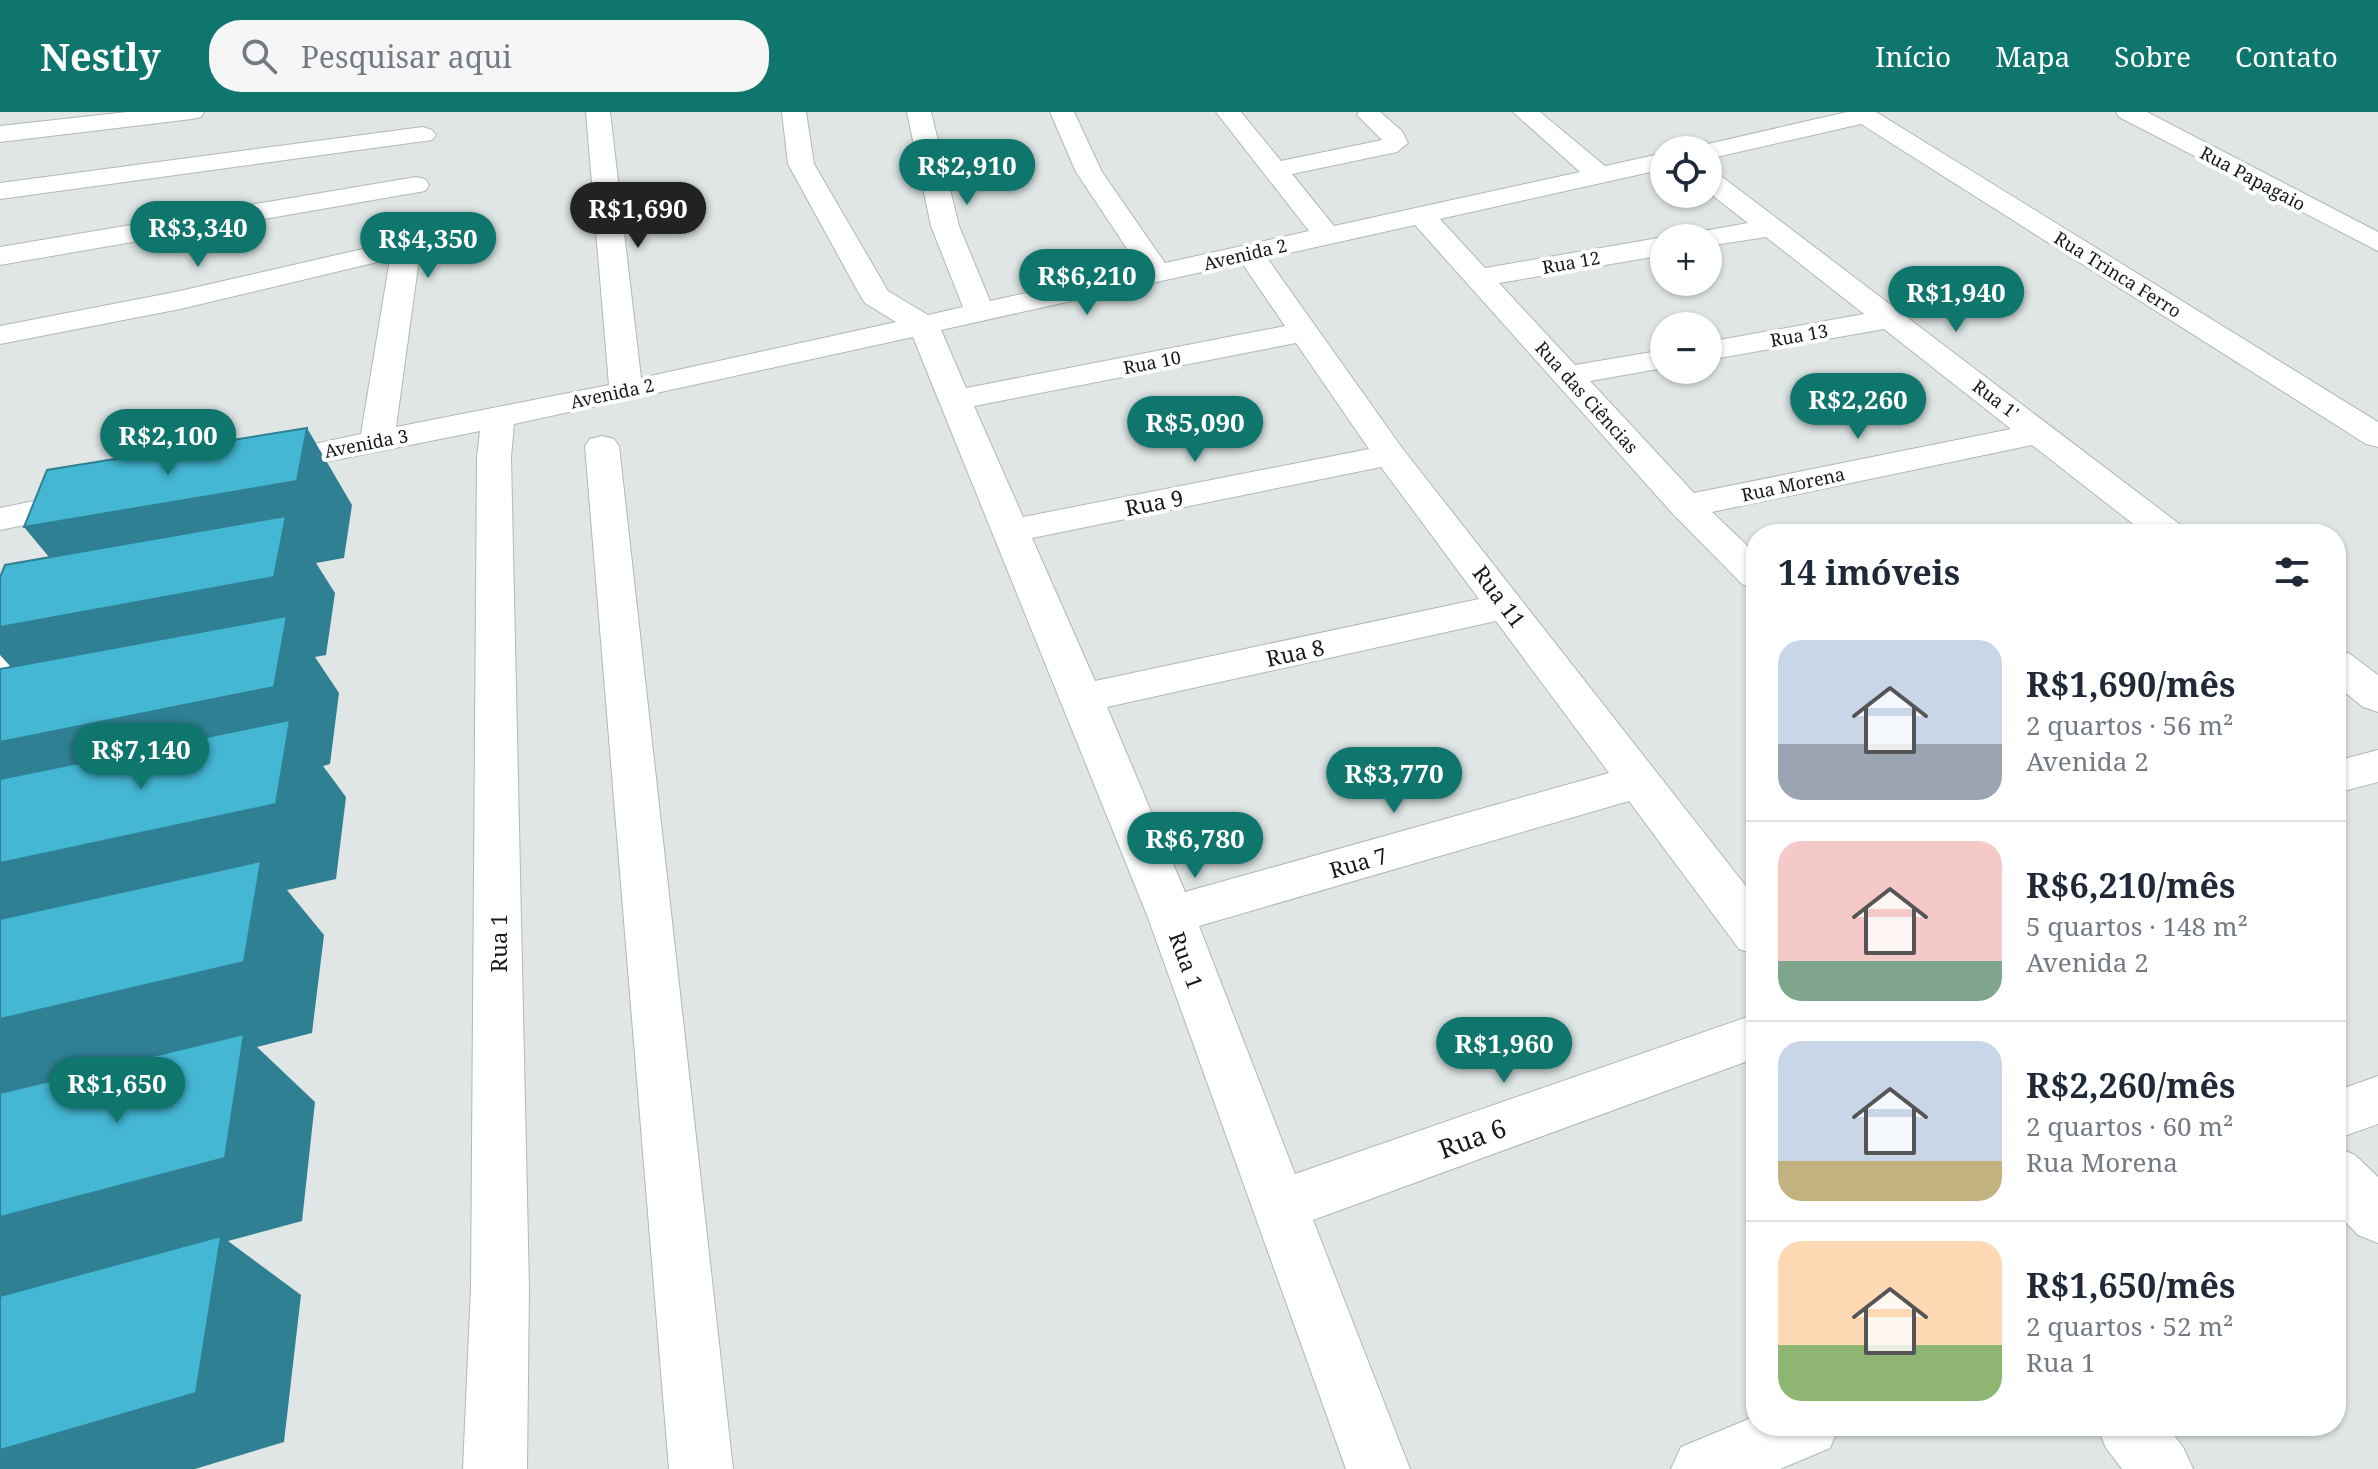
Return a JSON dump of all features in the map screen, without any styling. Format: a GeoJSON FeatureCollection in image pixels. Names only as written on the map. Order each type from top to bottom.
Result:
{"type":"FeatureCollection","features":[{"type":"Feature","properties":{"kind":"street"},"geometry":{"type":"LineString","coordinates":[[0,134],[192,112]]}},
{"type":"Feature","properties":{"kind":"street"},"geometry":{"type":"LineString","coordinates":[[598,112],[626,391]]}},
{"type":"Feature","properties":{"kind":"street"},"geometry":{"type":"LineString","coordinates":[[794,112],[801,164],[876,297],[923,325]]}},
{"type":"Feature","properties":{"kind":"street"},"geometry":{"type":"LineString","coordinates":[[919,112],[945,226],[980,313]]}},
{"type":"Feature","properties":{"kind":"street"},"geometry":{"type":"LineString","coordinates":[[1062,112],[1089,172],[1158,273]]}},
{"type":"Feature","properties":{"kind":"street"},"geometry":{"type":"LineString","coordinates":[[1228,112],[1327,235]]}},
{"type":"Feature","properties":{"kind":"street"},"geometry":{"type":"LineString","coordinates":[[1525,112],[1599,175]]}},
{"type":"Feature","properties":{"kind":"street","name":"Rua Papagaio"},"geometry":{"type":"LineString","coordinates":[[2128,112],[2378,243]]}},
{"type":"Feature","properties":{"kind":"street"},"geometry":{"type":"LineString","coordinates":[[1722,148],[1862,114]]}},
{"type":"Feature","properties":{"kind":"street","name":"Rua Trinca Ferro"},"geometry":{"type":"LineString","coordinates":[[1862,114],[2378,437]]}},
{"type":"Feature","properties":{"kind":"street"},"geometry":{"type":"LineString","coordinates":[[1275,170],[1395,143],[1393,136],[1369,115]]}},
{"type":"Feature","properties":{"kind":"street"},"geometry":{"type":"LineString","coordinates":[[0,191],[425,124],[377,441]]}},
{"type":"Feature","properties":{"kind":"street","name":"Avenida 2"},"geometry":{"type":"LineString","coordinates":[[498,418],[1650,164]]}},
{"type":"Feature","properties":{"kind":"street"},"geometry":{"type":"LineString","coordinates":[[0,256],[416,185]]}},
{"type":"Feature","properties":{"kind":"street","name":"Rua 1'"},"geometry":{"type":"LineString","coordinates":[[1722,190],[2156,524]]}},
{"type":"Feature","properties":{"kind":"street","name":"Rua das Ciências"},"geometry":{"type":"LineString","coordinates":[[1420,214],[1686,506],[1746,566]]}},
{"type":"Feature","properties":{"kind":"street"},"geometry":{"type":"LineString","coordinates":[[1722,236],[1769,228]]}},
{"type":"Feature","properties":{"kind":"street"},"geometry":{"type":"LineString","coordinates":[[0,335],[180,300],[406,247]]}},
{"type":"Feature","properties":{"kind":"street","name":"Rua 12"},"geometry":{"type":"LineString","coordinates":[[1479,278],[1650,248]]}},
{"type":"Feature","properties":{"kind":"street","name":"Rua 11"},"geometry":{"type":"LineString","coordinates":[[1249,253],[1390,455],[1746,922]]}},
{"type":"Feature","properties":{"kind":"street","name":"Rua 13"},"geometry":{"type":"LineString","coordinates":[[1722,349],[1889,319]]}},
{"type":"Feature","properties":{"kind":"street","name":"Rua 1"},"geometry":{"type":"LineString","coordinates":[[923,325],[1171,915],[1378,1469]]}},
{"type":"Feature","properties":{"kind":"street","name":"Rua 10"},"geometry":{"type":"LineString","coordinates":[[953,400],[1303,332]]}},
{"type":"Feature","properties":{"kind":"street"},"geometry":{"type":"LineString","coordinates":[[1567,376],[1650,361]]}},
{"type":"Feature","properties":{"kind":"street","name":"Rua 1"},"geometry":{"type":"LineString","coordinates":[[495,1469],[500,1288],[494,457],[498,418]]}},
{"type":"Feature","properties":{"kind":"street","name":"Avenida 3"},"geometry":{"type":"LineString","coordinates":[[226,472],[498,418]]}},
{"type":"Feature","properties":{"kind":"street","name":"Rua Morena"},"geometry":{"type":"LineString","coordinates":[[1686,506],[2041,433]]}},
{"type":"Feature","properties":{"kind":"street"},"geometry":{"type":"LineString","coordinates":[[602,446],[701,1469]]}},
{"type":"Feature","properties":{"kind":"street","name":"Rua 9"},"geometry":{"type":"LineString","coordinates":[[1012,531],[1390,455]]}},
{"type":"Feature","properties":{"kind":"street"},"geometry":{"type":"LineString","coordinates":[[0,519],[121,494]]}},
{"type":"Feature","properties":{"kind":"street","name":"Rua 8"},"geometry":{"type":"LineString","coordinates":[[1082,698],[1508,606]]}},
{"type":"Feature","properties":{"kind":"street"},"geometry":{"type":"LineString","coordinates":[[2346,672],[2378,697]]}},
{"type":"Feature","properties":{"kind":"street"},"geometry":{"type":"LineString","coordinates":[[2346,774],[2378,766]]}},
{"type":"Feature","properties":{"kind":"street","name":"Rua 7"},"geometry":{"type":"LineString","coordinates":[[1171,915],[1637,782]]}},
{"type":"Feature","properties":{"kind":"street","name":"Rua 6"},"geometry":{"type":"LineString","coordinates":[[1279,1206],[1746,1040]]}},
{"type":"Feature","properties":{"kind":"street"},"geometry":{"type":"LineString","coordinates":[[2346,1111],[2378,1100]]}},
{"type":"Feature","properties":{"kind":"street"},"geometry":{"type":"LineString","coordinates":[[2346,1183],[2378,1216]]}},
{"type":"Feature","properties":{"kind":"street"},"geometry":{"type":"LineString","coordinates":[[1703,1469],[1784,1436]]}},
{"type":"Feature","properties":{"kind":"street"},"geometry":{"type":"LineString","coordinates":[[2136,1436],[2161,1469]]}},
{"type":"Feature","properties":{"kind":"lane"},"geometry":{"type":"LineString","coordinates":[[0,679],[27,608]]}},
{"type":"Feature","properties":{"kind":"building"},"geometry":{"type":"Polygon","coordinates":[[[307,428],[297,481],[24,527],[47,470],[307,428]]]}},
{"type":"Feature","properties":{"kind":"building"},"geometry":{"type":"Polygon","coordinates":[[[286,516],[274,577],[0,627],[0,577],[5,565],[286,516]]]}},
{"type":"Feature","properties":{"kind":"building"},"geometry":{"type":"Polygon","coordinates":[[[287,616],[274,687],[0,742],[0,669],[287,616]]]}},
{"type":"Feature","properties":{"kind":"building"},"geometry":{"type":"Polygon","coordinates":[[[290,720],[276,804],[0,863],[0,779],[290,720]]]}},
{"type":"Feature","properties":{"kind":"building"},"geometry":{"type":"Polygon","coordinates":[[[261,861],[244,962],[0,1019],[0,919],[261,861]]]}},
{"type":"Feature","properties":{"kind":"building"},"geometry":{"type":"Polygon","coordinates":[[[244,1034],[225,1158],[0,1217],[0,1093],[244,1034]]]}},
{"type":"Feature","properties":{"kind":"building"},"geometry":{"type":"Polygon","coordinates":[[[221,1236],[196,1393],[0,1450],[0,1296],[221,1236]]]}}]}
